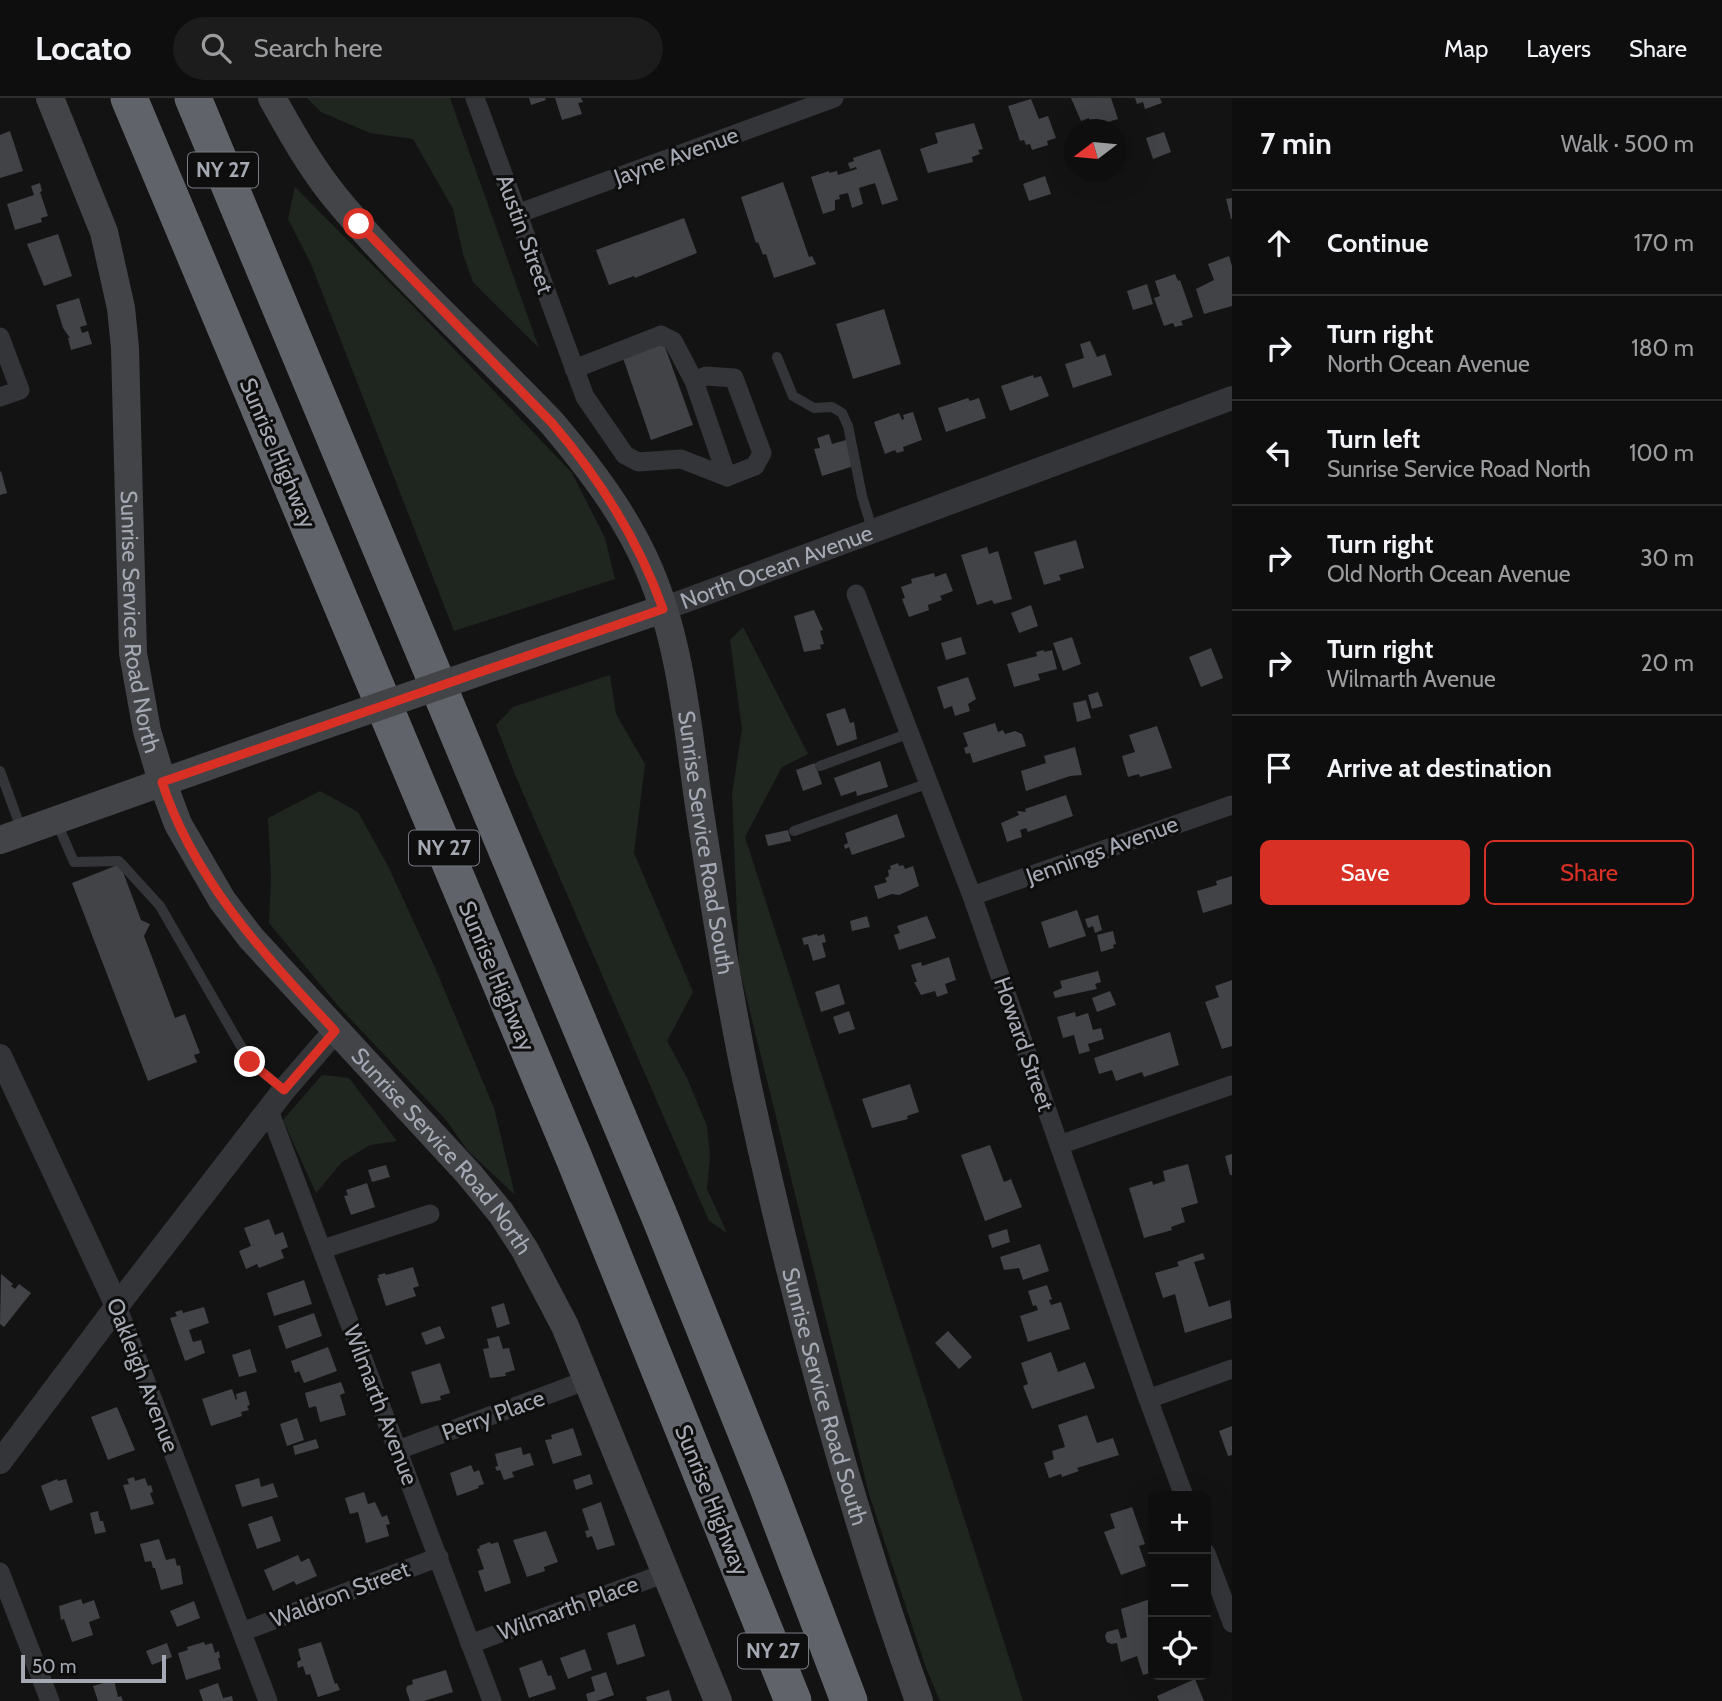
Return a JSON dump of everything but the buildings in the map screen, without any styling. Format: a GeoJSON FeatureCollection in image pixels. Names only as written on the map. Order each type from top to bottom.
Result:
{"type":"FeatureCollection","features":[{"type":"Feature","properties":{"kind":"highway","name":"Sunrise Highway"},"geometry":{"type":"LineString","coordinates":[[129,98],[604,1231],[793,1701]]}},
{"type":"Feature","properties":{"kind":"highway","name":"NY 27"},"geometry":{"type":"LineString","coordinates":[[193,98],[666,1232],[849,1701]]}},
{"type":"Feature","properties":{"kind":"highway"},"geometry":{"type":"LineString","coordinates":[[211,98],[253,243]]}},
{"type":"Feature","properties":{"kind":"highway"},"geometry":{"type":"LineString","coordinates":[[818,1618],[863,1701]]}},
{"type":"Feature","properties":{"kind":"main road","name":"Sunrise Service Road North"},"geometry":{"type":"LineString","coordinates":[[50,98],[104,232],[121,308],[125,348],[133,653],[147,731],[177,824],[222,900],[251,938],[469,1174],[501,1213],[547,1290],[587,1380],[718,1701]]}},
{"type":"Feature","properties":{"kind":"main road","name":"Sunrise Service Road South"},"geometry":{"type":"LineString","coordinates":[[272,98],[291,133],[334,196],[383,251],[552,423],[577,452],[636,542],[649,569],[675,650],[726,974],[767,1178],[817,1378],[877,1581],[919,1701]]}},
{"type":"Feature","properties":{"kind":"main road","name":"North Ocean Avenue"},"geometry":{"type":"LineString","coordinates":[[11,836],[663,609]]}},
{"type":"Feature","properties":{"kind":"street","name":"Austin Street"},"geometry":{"type":"LineString","coordinates":[[475,98],[585,397],[625,454],[638,463],[681,459],[727,477]]}},
{"type":"Feature","properties":{"kind":"street","name":"Jayne Avenue"},"geometry":{"type":"LineString","coordinates":[[517,214],[834,98]]}},
{"type":"Feature","properties":{"kind":"street"},"geometry":{"type":"LineString","coordinates":[[574,369],[661,335],[673,341],[694,381],[727,477],[755,466],[762,453],[734,378],[706,376],[694,381]]}},
{"type":"Feature","properties":{"kind":"street"},"geometry":{"type":"LineString","coordinates":[[0,337],[20,390],[0,397]]}},
{"type":"Feature","properties":{"kind":"street","name":"North Ocean Avenue"},"geometry":{"type":"LineString","coordinates":[[663,609],[1232,398]]}},
{"type":"Feature","properties":{"kind":"street","name":"Howard Street"},"geometry":{"type":"LineString","coordinates":[[856,594],[972,896],[1147,1399],[1182,1491]]}},
{"type":"Feature","properties":{"kind":"street","name":"Jennings Avenue"},"geometry":{"type":"LineString","coordinates":[[972,896],[1232,804]]}},
{"type":"Feature","properties":{"kind":"street"},"geometry":{"type":"LineString","coordinates":[[0,1462],[284,1090],[335,1031]]}},
{"type":"Feature","properties":{"kind":"street","name":"Oakleigh Avenue"},"geometry":{"type":"LineString","coordinates":[[0,1056],[117,1306],[268,1701]]}},
{"type":"Feature","properties":{"kind":"street"},"geometry":{"type":"LineString","coordinates":[[1059,1145],[1232,1085]]}},
{"type":"Feature","properties":{"kind":"street","name":"Wilmarth Avenue"},"geometry":{"type":"LineString","coordinates":[[269,1110],[492,1701]]}},
{"type":"Feature","properties":{"kind":"street"},"geometry":{"type":"LineString","coordinates":[[323,1250],[430,1213]]}},
{"type":"Feature","properties":{"kind":"street"},"geometry":{"type":"LineString","coordinates":[[1147,1399],[1232,1369]]}},
{"type":"Feature","properties":{"kind":"street","name":"Perry Place"},"geometry":{"type":"LineString","coordinates":[[398,1450],[587,1380]]}},
{"type":"Feature","properties":{"kind":"street"},"geometry":{"type":"LineString","coordinates":[[1206,1554],[1232,1622]]}},
{"type":"Feature","properties":{"kind":"street","name":"Waldron Street"},"geometry":{"type":"LineString","coordinates":[[242,1632],[439,1557]]}},
{"type":"Feature","properties":{"kind":"street"},"geometry":{"type":"LineString","coordinates":[[0,1572],[50,1701]]}},
{"type":"Feature","properties":{"kind":"street","name":"Wilmarth Place"},"geometry":{"type":"LineString","coordinates":[[470,1644],[666,1573]]}},
{"type":"Feature","properties":{"kind":"lane"},"geometry":{"type":"LineString","coordinates":[[777,357],[793,396],[814,408],[831,407],[842,413],[848,426],[862,496],[873,532]]}},
{"type":"Feature","properties":{"kind":"lane"},"geometry":{"type":"LineString","coordinates":[[820,766],[909,733]]}},
{"type":"Feature","properties":{"kind":"lane"},"geometry":{"type":"LineString","coordinates":[[0,771],[11,836]]}},
{"type":"Feature","properties":{"kind":"lane"},"geometry":{"type":"LineString","coordinates":[[794,831],[929,783]]}},
{"type":"Feature","properties":{"kind":"lane"},"geometry":{"type":"LineString","coordinates":[[55,820],[74,862],[120,861],[160,906],[250,1062],[284,1090]]}},
{"type":"Feature","properties":{"kind":"shaded area"},"geometry":{"type":"Polygon","coordinates":[[[307,98],[450,98],[539,348],[473,282],[463,254],[453,209],[413,139],[370,133],[321,112],[307,98]]]}},
{"type":"Feature","properties":{"kind":"shaded area"},"geometry":{"type":"Polygon","coordinates":[[[295,187],[572,473],[605,538],[615,579],[454,631],[311,264],[288,219],[295,187]]]}},
{"type":"Feature","properties":{"kind":"shaded area"},"geometry":{"type":"Polygon","coordinates":[[[743,627],[808,754],[782,767],[745,837],[1023,1701],[940,1701],[926,1668],[869,1494],[739,967],[732,794],[742,729],[730,640],[743,627]]]}},
{"type":"Feature","properties":{"kind":"shaded area"},"geometry":{"type":"Polygon","coordinates":[[[610,675],[616,714],[645,764],[634,853],[693,992],[667,1041],[687,1078],[707,1126],[710,1156],[707,1189],[727,1233],[709,1221],[516,777],[496,725],[513,707],[610,675]]]}},
{"type":"Feature","properties":{"kind":"shaded area"},"geometry":{"type":"Polygon","coordinates":[[[320,791],[358,812],[388,866],[436,970],[494,1108],[515,1195],[468,1151],[446,1120],[340,1008],[269,923],[271,878],[268,818],[320,791]]]}},
{"type":"Feature","properties":{"kind":"shaded area"},"geometry":{"type":"Polygon","coordinates":[[[322,1075],[349,1078],[397,1141],[370,1145],[342,1162],[316,1193],[283,1120],[322,1075]]]}},
{"type":"Feature","properties":{"kind":"route"},"geometry":{"type":"LineString","coordinates":[[250,1062],[284,1090],[335,1031],[251,938],[222,900],[177,824],[162,782],[663,609],[636,542],[577,452],[359,224]]}}]}
